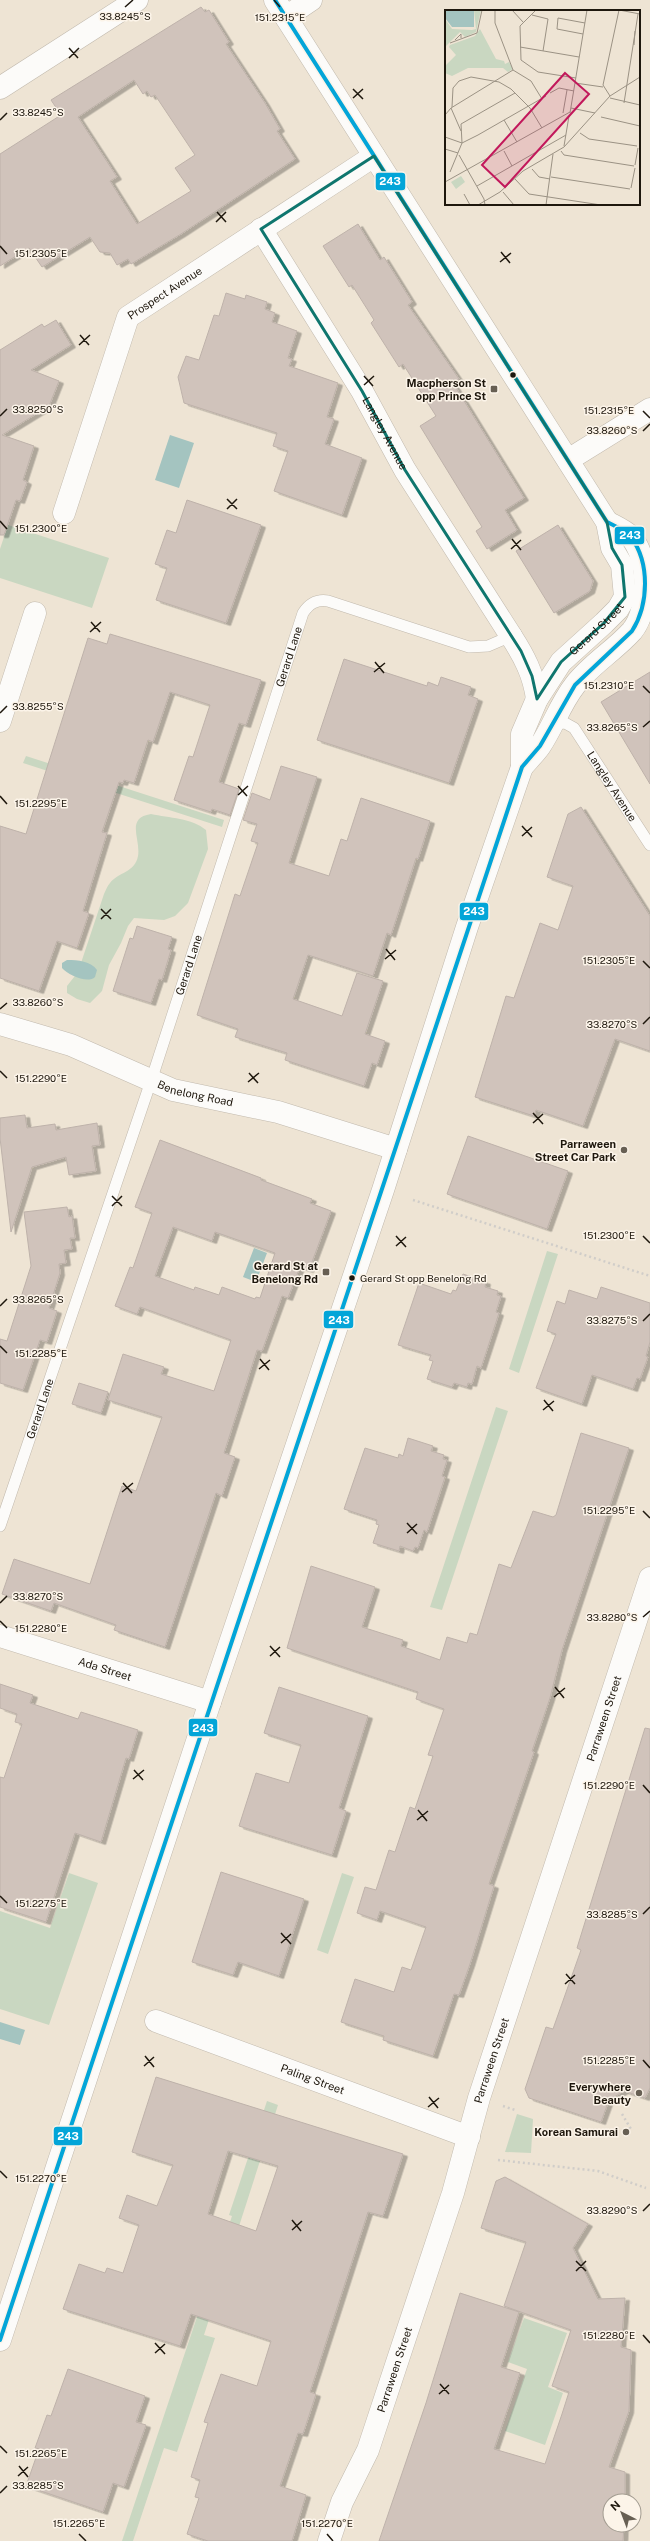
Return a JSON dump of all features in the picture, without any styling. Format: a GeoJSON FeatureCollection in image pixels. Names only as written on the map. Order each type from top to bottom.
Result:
{"type":"FeatureCollection","features":[{"type":"Feature","properties":{"kind":"street"},"geometry":{"type":"LineString","coordinates":[[0,88],[136,0]]}},
{"type":"Feature","properties":{"kind":"street"},"geometry":{"type":"LineString","coordinates":[[311,0],[280,8],[607,522]]}},
{"type":"Feature","properties":{"kind":"street","name":"Prospect Avenue"},"geometry":{"type":"LineString","coordinates":[[64,513],[128,317],[374,156]]}},
{"type":"Feature","properties":{"kind":"street","name":"Langley Avenue"},"geometry":{"type":"LineString","coordinates":[[261,229],[362,391],[405,470],[511,636],[528,666],[535,685],[537,698]]}},
{"type":"Feature","properties":{"kind":"street"},"geometry":{"type":"LineString","coordinates":[[568,460],[650,409]]}},
{"type":"Feature","properties":{"kind":"street","name":"Gerard Street"},"geometry":{"type":"LineString","coordinates":[[522,767],[540,746],[566,696],[578,680],[632,630],[647,605],[642,558],[630,537],[607,522]]}},
{"type":"Feature","properties":{"kind":"street","name":"Gerard Street"},"geometry":{"type":"LineString","coordinates":[[0,2340],[210,1702],[396,1149],[467,927],[522,767],[522,734],[537,698],[561,662],[604,623],[618,608],[624,597],[622,565],[612,548],[607,522]]}},
{"type":"Feature","properties":{"kind":"street"},"geometry":{"type":"LineString","coordinates":[[1,713],[35,613]]}},
{"type":"Feature","properties":{"kind":"street","name":"Benelong Road"},"geometry":{"type":"LineString","coordinates":[[0,1024],[71,1045],[173,1090],[278,1112],[396,1149]]}},
{"type":"Feature","properties":{"kind":"street","name":"Parraween Street"},"geometry":{"type":"LineString","coordinates":[[329,2541],[342,2502],[368,2450],[469,2137],[479,2098],[650,1578]]}},
{"type":"Feature","properties":{"kind":"street","name":"Ada Street"},"geometry":{"type":"LineString","coordinates":[[0,1636],[210,1702]]}},
{"type":"Feature","properties":{"kind":"street","name":"Paling Street"},"geometry":{"type":"LineString","coordinates":[[156,2021],[469,2137]]}},
{"type":"Feature","properties":{"kind":"lane","name":"Gerard Lane"},"geometry":{"type":"LineString","coordinates":[[0,1526],[151,1081],[300,621],[307,607],[321,600],[470,647],[488,646],[511,636]]}},
{"type":"Feature","properties":{"kind":"lane","name":"Langley Avenue"},"geometry":{"type":"LineString","coordinates":[[551,724],[565,723],[574,728],[650,845]]}},
{"type":"Feature","properties":{"kind":"path"},"geometry":{"type":"LineString","coordinates":[[413,1200],[650,1276]]}},
{"type":"Feature","properties":{"kind":"path"},"geometry":{"type":"LineString","coordinates":[[499,2105],[516,2110]]}},
{"type":"Feature","properties":{"kind":"path"},"geometry":{"type":"LineString","coordinates":[[622,2114],[631,2129]]}},
{"type":"Feature","properties":{"kind":"path"},"geometry":{"type":"LineString","coordinates":[[498,2160],[598,2171],[646,2188]]}},
{"type":"Feature","properties":{"kind":"highlighted area"},"geometry":{"type":"Polygon","coordinates":[[[374,156],[607,522],[612,548],[622,565],[625,597],[604,623],[561,662],[537,699],[532,676],[521,651],[405,470],[362,391],[261,229],[374,156]]]}},
{"type":"Feature","properties":{"kind":"green space"},"geometry":{"type":"Polygon","coordinates":[[[8,525],[109,558],[92,608],[0,578],[0,549],[8,525]]]}},
{"type":"Feature","properties":{"kind":"green space"},"geometry":{"type":"Polygon","coordinates":[[[26,756],[224,820],[222,827],[23,763],[26,756]]]}},
{"type":"Feature","properties":{"kind":"green space"},"geometry":{"type":"Polygon","coordinates":[[[151,814],[194,823],[206,830],[208,849],[188,903],[175,916],[164,920],[134,918],[128,926],[109,965],[102,991],[90,1003],[77,999],[67,993],[67,986],[78,972],[107,887],[113,879],[130,869],[136,862],[138,849],[136,825],[138,820],[143,816],[151,814]]]}},
{"type":"Feature","properties":{"kind":"green space"},"geometry":{"type":"Polygon","coordinates":[[[547,1251],[558,1254],[519,1373],[509,1369],[547,1251]]]}},
{"type":"Feature","properties":{"kind":"green space"},"geometry":{"type":"Polygon","coordinates":[[[496,1407],[508,1411],[442,1610],[430,1607],[496,1407]]]}},
{"type":"Feature","properties":{"kind":"green space"},"geometry":{"type":"Polygon","coordinates":[[[69,1873],[98,1883],[49,2025],[0,2009],[0,1911],[50,1928],[69,1873]]]}},
{"type":"Feature","properties":{"kind":"green space"},"geometry":{"type":"Polygon","coordinates":[[[342,1873],[354,1877],[328,1954],[317,1950],[342,1873]]]}},
{"type":"Feature","properties":{"kind":"green space"},"geometry":{"type":"Polygon","coordinates":[[[267,2101],[278,2105],[204,2335],[215,2338],[177,2452],[164,2448],[133,2541],[122,2541],[205,2293],[207,2293],[232,2216],[229,2215],[267,2101]]]}},
{"type":"Feature","properties":{"kind":"green space"},"geometry":{"type":"Polygon","coordinates":[[[517,2114],[533,2119],[531,2153],[505,2152],[517,2114]]]}},
{"type":"Feature","properties":{"kind":"green space"},"geometry":{"type":"Polygon","coordinates":[[[524,2318],[567,2333],[548,2387],[563,2393],[545,2445],[505,2431],[527,2369],[508,2362],[524,2318]]]}},
{"type":"Feature","properties":{"kind":"water"},"geometry":{"type":"Polygon","coordinates":[[[170,435],[194,443],[179,488],[155,480],[170,435]]]}},
{"type":"Feature","properties":{"kind":"water"},"geometry":{"type":"Polygon","coordinates":[[[67,960],[88,963],[97,970],[95,977],[88,980],[78,978],[65,971],[62,968],[62,963],[67,960]]]}},
{"type":"Feature","properties":{"kind":"water"},"geometry":{"type":"Polygon","coordinates":[[[254,1248],[267,1253],[256,1282],[243,1277],[254,1248]]]}},
{"type":"Feature","properties":{"kind":"water"},"geometry":{"type":"Polygon","coordinates":[[[0,2022],[25,2030],[20,2045],[0,2039],[0,2022]]]}},
{"type":"Feature","properties":{"kind":"building"},"geometry":{"type":"Polygon","coordinates":[[[201,7],[205,12],[209,10],[229,42],[226,44],[265,103],[280,129],[277,131],[295,159],[181,234],[131,264],[128,259],[117,265],[110,253],[100,252],[90,237],[42,267],[29,248],[0,266],[0,154],[61,115],[51,100],[201,7]],[[134,80],[78,117],[117,177],[110,181],[137,224],[191,191],[175,168],[195,155],[155,95],[151,97],[147,91],[143,94],[134,80]]]}},
{"type":"Feature","properties":{"kind":"building"},"geometry":{"type":"Polygon","coordinates":[[[358,224],[380,260],[384,257],[412,302],[408,305],[459,379],[453,383],[524,498],[505,510],[517,530],[487,549],[476,531],[482,527],[420,426],[436,416],[403,364],[399,367],[371,323],[374,320],[352,285],[349,287],[323,246],[358,224]]]}},
{"type":"Feature","properties":{"kind":"building"},"geometry":{"type":"Polygon","coordinates":[[[226,293],[245,299],[246,295],[267,302],[265,309],[275,313],[272,322],[297,331],[288,358],[292,359],[289,366],[338,383],[327,417],[334,419],[325,444],[362,458],[342,515],[274,491],[288,451],[273,446],[277,433],[184,403],[178,377],[186,356],[199,360],[214,315],[219,316],[226,293]]]}},
{"type":"Feature","properties":{"kind":"building"},"geometry":{"type":"Polygon","coordinates":[[[56,320],[71,345],[31,370],[59,381],[49,406],[2,435],[34,446],[23,480],[27,482],[20,501],[16,500],[4,535],[0,535],[0,350],[42,324],[44,327],[56,320]]]}},
{"type":"Feature","properties":{"kind":"building"},"geometry":{"type":"Polygon","coordinates":[[[187,500],[261,525],[226,623],[156,600],[167,568],[155,564],[167,530],[176,533],[187,500]]]}},
{"type":"Feature","properties":{"kind":"building"},"geometry":{"type":"Polygon","coordinates":[[[558,525],[593,581],[590,591],[554,613],[516,551],[558,525]]]}},
{"type":"Feature","properties":{"kind":"building"},"geometry":{"type":"Polygon","coordinates":[[[110,634],[261,680],[246,725],[239,723],[219,782],[239,789],[230,815],[212,809],[211,812],[174,800],[189,756],[193,757],[210,705],[170,692],[153,742],[148,740],[134,783],[124,780],[123,783],[119,782],[102,832],[107,833],[83,911],[89,913],[77,948],[57,941],[39,991],[0,978],[0,826],[26,834],[88,638],[107,644],[110,634]]]}},
{"type":"Feature","properties":{"kind":"building"},"geometry":{"type":"Polygon","coordinates":[[[344,659],[427,686],[428,682],[438,686],[441,677],[471,687],[468,695],[478,699],[449,783],[317,740],[344,659]]]}},
{"type":"Feature","properties":{"kind":"building"},"geometry":{"type":"Polygon","coordinates":[[[650,672],[650,784],[601,702],[650,672]]]}},
{"type":"Feature","properties":{"kind":"building"},"geometry":{"type":"Polygon","coordinates":[[[281,766],[317,777],[289,863],[329,876],[341,839],[347,841],[361,798],[430,821],[418,859],[416,858],[391,935],[387,933],[373,976],[308,955],[293,999],[342,1016],[357,973],[383,981],[365,1034],[385,1041],[377,1065],[372,1063],[364,1086],[285,1060],[287,1053],[235,1037],[238,1029],[197,1015],[235,894],[240,896],[258,843],[251,841],[257,824],[243,820],[252,793],[270,800],[281,766]]]}},
{"type":"Feature","properties":{"kind":"building"},"geometry":{"type":"Polygon","coordinates":[[[581,807],[650,916],[650,1051],[615,1039],[583,1126],[536,1110],[534,1116],[475,1097],[506,996],[514,998],[540,923],[558,930],[573,886],[547,877],[568,814],[581,807]]]}},
{"type":"Feature","properties":{"kind":"building"},"geometry":{"type":"Polygon","coordinates":[[[137,926],[172,937],[168,949],[171,950],[162,980],[159,979],[151,1003],[113,991],[130,938],[133,939],[137,926]]]}},
{"type":"Feature","properties":{"kind":"building"},"geometry":{"type":"Polygon","coordinates":[[[25,1115],[27,1128],[55,1124],[56,1130],[97,1123],[100,1145],[92,1146],[96,1171],[69,1175],[66,1157],[32,1167],[11,1232],[0,1138],[0,1118],[25,1115]]]}},
{"type":"Feature","properties":{"kind":"building"},"geometry":{"type":"Polygon","coordinates":[[[468,1136],[568,1171],[547,1229],[447,1194],[468,1136]]]}},
{"type":"Feature","properties":{"kind":"building"},"geometry":{"type":"Polygon","coordinates":[[[160,1140],[312,1199],[310,1203],[331,1211],[309,1270],[300,1267],[288,1298],[282,1296],[262,1351],[257,1350],[224,1453],[235,1457],[222,1496],[216,1493],[165,1647],[114,1630],[116,1625],[54,1603],[51,1611],[2,1594],[14,1559],[90,1584],[122,1486],[136,1491],[162,1417],[108,1400],[123,1354],[164,1367],[161,1374],[214,1391],[231,1340],[140,1307],[137,1314],[115,1306],[130,1267],[133,1268],[152,1213],[135,1207],[160,1140]],[[173,1227],[155,1276],[194,1290],[195,1287],[219,1295],[222,1287],[255,1299],[256,1297],[260,1298],[275,1253],[215,1232],[212,1241],[173,1227]]]}},
{"type":"Feature","properties":{"kind":"building"},"geometry":{"type":"Polygon","coordinates":[[[67,1207],[69,1217],[72,1216],[75,1238],[70,1238],[72,1249],[64,1250],[66,1263],[59,1264],[60,1273],[49,1308],[57,1311],[47,1342],[40,1340],[23,1390],[0,1383],[0,1339],[7,1341],[31,1266],[24,1212],[67,1207]]]}},
{"type":"Feature","properties":{"kind":"building"},"geometry":{"type":"Polygon","coordinates":[[[463,1274],[486,1282],[485,1287],[498,1291],[497,1295],[501,1296],[496,1312],[499,1313],[481,1368],[477,1366],[472,1384],[468,1383],[467,1387],[454,1383],[452,1387],[427,1379],[433,1361],[429,1360],[431,1355],[398,1345],[419,1283],[451,1294],[453,1290],[456,1291],[463,1274]]]}},
{"type":"Feature","properties":{"kind":"building"},"geometry":{"type":"Polygon","coordinates":[[[601,1287],[650,1303],[650,1342],[646,1356],[648,1357],[640,1379],[637,1378],[633,1389],[592,1375],[582,1404],[536,1388],[556,1334],[547,1331],[557,1301],[565,1304],[569,1290],[597,1299],[601,1287]]]}},
{"type":"Feature","properties":{"kind":"building"},"geometry":{"type":"Polygon","coordinates":[[[79,1383],[108,1392],[101,1413],[72,1404],[79,1383]]]}},
{"type":"Feature","properties":{"kind":"building"},"geometry":{"type":"Polygon","coordinates":[[[581,1433],[629,1448],[562,1650],[550,1698],[532,1751],[534,1752],[489,1884],[494,1886],[470,1964],[459,1995],[454,1994],[433,2056],[383,2040],[384,2036],[341,2022],[355,1979],[394,1992],[402,1967],[411,1970],[426,1927],[380,1911],[377,1920],[357,1913],[365,1887],[376,1890],[389,1850],[395,1852],[410,1807],[415,1809],[433,1756],[428,1755],[444,1709],[416,1699],[418,1692],[287,1648],[311,1566],[375,1587],[362,1627],[403,1640],[401,1646],[440,1660],[447,1637],[467,1643],[470,1633],[477,1635],[499,1564],[511,1568],[533,1511],[553,1517],[556,1515],[581,1433]]]}},
{"type":"Feature","properties":{"kind":"building"},"geometry":{"type":"Polygon","coordinates":[[[408,1438],[433,1446],[431,1451],[444,1455],[443,1459],[447,1460],[442,1476],[445,1477],[427,1532],[424,1530],[418,1548],[415,1547],[413,1551],[400,1546],[399,1551],[373,1543],[379,1525],[376,1524],[377,1520],[344,1509],[365,1448],[398,1458],[399,1454],[403,1456],[408,1438]]]}},
{"type":"Feature","properties":{"kind":"building"},"geometry":{"type":"Polygon","coordinates":[[[0,1684],[33,1695],[30,1703],[78,1719],[81,1712],[138,1730],[129,1759],[126,1758],[101,1842],[75,1833],[46,1922],[0,1907],[0,1777],[4,1778],[22,1724],[15,1722],[17,1714],[0,1708],[0,1684]]]}},
{"type":"Feature","properties":{"kind":"building"},"geometry":{"type":"Polygon","coordinates":[[[279,1687],[368,1716],[339,1808],[346,1811],[332,1855],[239,1826],[256,1773],[289,1783],[301,1745],[264,1733],[279,1687]]]}},
{"type":"Feature","properties":{"kind":"building"},"geometry":{"type":"Polygon","coordinates":[[[645,1728],[650,1729],[650,2088],[645,2098],[624,2091],[609,2100],[601,2122],[529,2098],[525,2089],[546,2027],[553,2029],[581,1950],[577,1948],[645,1728]]]}},
{"type":"Feature","properties":{"kind":"building"},"geometry":{"type":"Polygon","coordinates":[[[221,1872],[304,1899],[279,1976],[238,1962],[233,1975],[192,1962],[221,1872]]]}},
{"type":"Feature","properties":{"kind":"building"},"geometry":{"type":"Polygon","coordinates":[[[156,2077],[403,2154],[383,2216],[368,2212],[310,2392],[316,2394],[303,2434],[298,2433],[280,2486],[306,2495],[292,2541],[208,2541],[187,2534],[199,2498],[195,2497],[200,2480],[191,2477],[208,2423],[204,2422],[221,2374],[257,2386],[271,2341],[191,2314],[180,2346],[63,2309],[79,2264],[105,2273],[107,2268],[123,2273],[139,2225],[119,2218],[127,2195],[157,2206],[173,2165],[132,2152],[156,2077]],[[228,2151],[208,2214],[256,2231],[278,2166],[228,2151]]]}},
{"type":"Feature","properties":{"kind":"building"},"geometry":{"type":"Polygon","coordinates":[[[505,2177],[588,2224],[573,2248],[598,2299],[625,2298],[621,2347],[631,2350],[629,2411],[609,2467],[625,2472],[625,2493],[602,2493],[602,2533],[624,2533],[623,2541],[379,2541],[426,2403],[460,2293],[519,2312],[501,2367],[520,2373],[494,2449],[545,2464],[562,2414],[569,2392],[552,2386],[571,2330],[504,2306],[526,2242],[481,2228],[496,2181],[505,2177]]]}},
{"type":"Feature","properties":{"kind":"building"},"geometry":{"type":"Polygon","coordinates":[[[68,2369],[145,2396],[136,2422],[146,2425],[124,2487],[113,2483],[103,2512],[26,2486],[39,2449],[35,2448],[47,2415],[51,2416],[68,2369]]]}},
{"type":"Feature","properties":{"kind":"transit line","name":"243"},"geometry":{"type":"LineString","coordinates":[[0,2340],[522,767],[540,746],[575,685],[632,631],[642,609],[644,596],[645,584],[642,559],[631,537],[623,530],[607,522],[275,0]]}},
{"type":"Feature","properties":{"kind":"place","name":"Macpherson St opp Prince St"},"geometry":{"type":"Point","coordinates":[494,389]}},
{"type":"Feature","properties":{"kind":"place","name":"Parraween Street Car Park"},"geometry":{"type":"Point","coordinates":[624,1150]}},
{"type":"Feature","properties":{"kind":"place","name":"Gerard St at Benelong Rd"},"geometry":{"type":"Point","coordinates":[326,1272]}},
{"type":"Feature","properties":{"kind":"place","name":"Gerard St opp Benelong Rd"},"geometry":{"type":"Point","coordinates":[352,1278]}},
{"type":"Feature","properties":{"kind":"place","name":"Everywhere Beauty"},"geometry":{"type":"Point","coordinates":[639,2093]}},
{"type":"Feature","properties":{"kind":"place","name":"Korean Samurai"},"geometry":{"type":"Point","coordinates":[626,2132]}}]}
